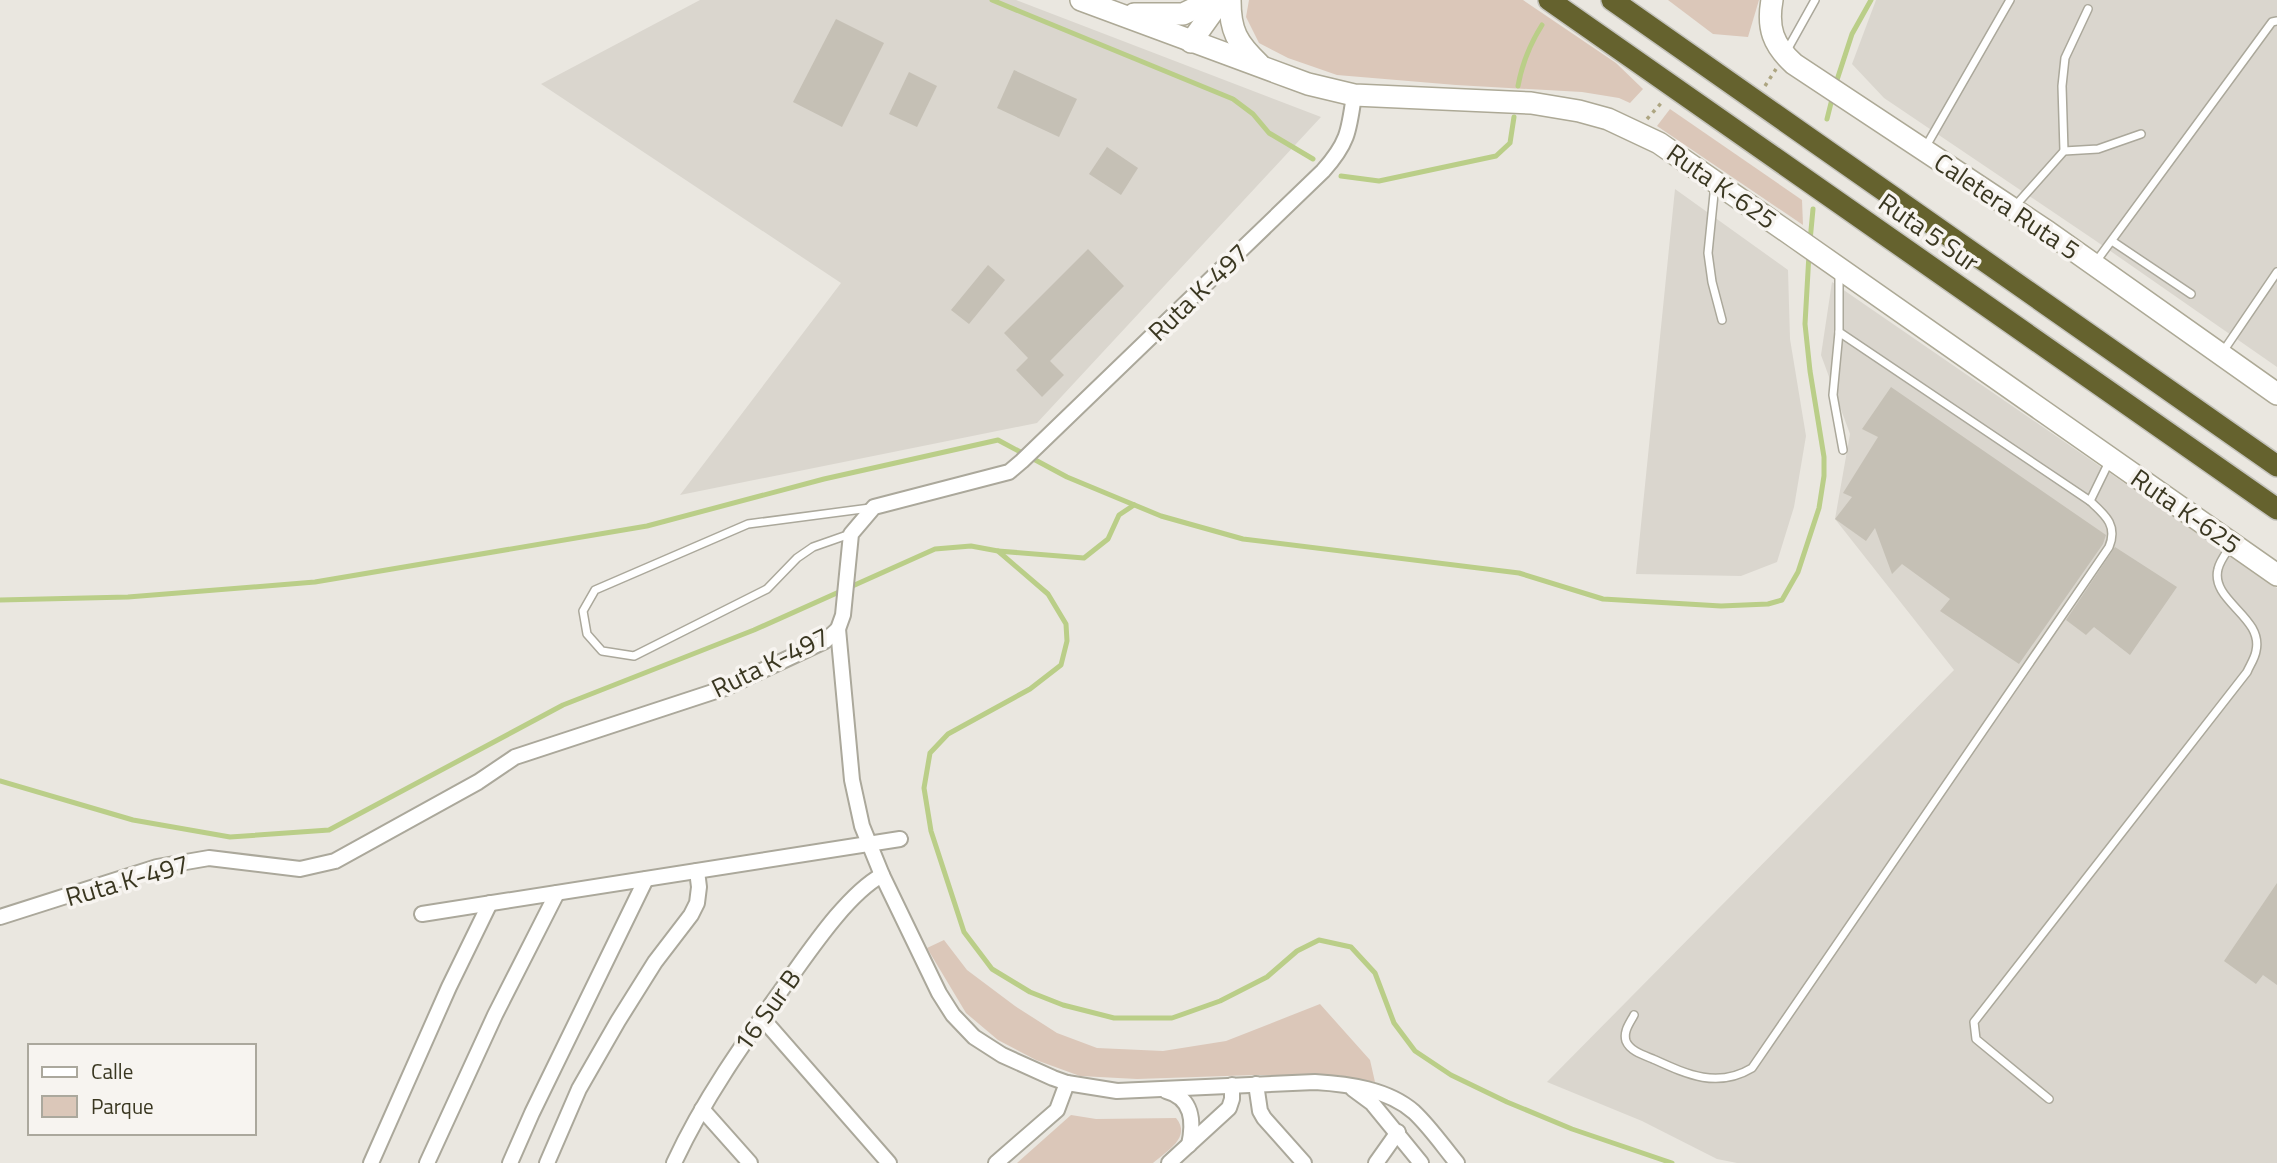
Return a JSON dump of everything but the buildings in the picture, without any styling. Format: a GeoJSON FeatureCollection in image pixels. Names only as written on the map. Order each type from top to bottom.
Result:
{"type":"FeatureCollection","features":[{"type":"Feature","properties":{"kind":"highway","name":"Ruta 5 Sur"},"geometry":{"type":"LineString","coordinates":[[1549,0],[2277,509]]}},
{"type":"Feature","properties":{"kind":"highway","name":"Ruta 5 Sur"},"geometry":{"type":"LineString","coordinates":[[1612,0],[2277,466]]}},
{"type":"Feature","properties":{"kind":"main road","name":"Ruta K-625"},"geometry":{"type":"LineString","coordinates":[[1081,0],[1308,84],[1354,95],[1531,103],[1579,111],[1635,130],[1681,157],[2277,575]]}},
{"type":"Feature","properties":{"kind":"main road"},"geometry":{"type":"LineString","coordinates":[[1116,13],[1183,14],[1212,0]]}},
{"type":"Feature","properties":{"kind":"main road"},"geometry":{"type":"LineString","coordinates":[[1191,42],[1222,0]]}},
{"type":"Feature","properties":{"kind":"main road"},"geometry":{"type":"LineString","coordinates":[[1230,0],[1230,18],[1235,36],[1263,68]]}},
{"type":"Feature","properties":{"kind":"main road","name":"Caletera Ruta 5"},"geometry":{"type":"LineString","coordinates":[[1772,0],[1770,30],[1773,40],[1784,55],[1820,82],[2012,208],[2277,394]]}},
{"type":"Feature","properties":{"kind":"street","name":"Ruta K-497"},"geometry":{"type":"LineString","coordinates":[[874,507],[1009,472],[1022,461],[1323,171],[1339,152],[1348,134],[1354,95]]}},
{"type":"Feature","properties":{"kind":"street"},"geometry":{"type":"LineString","coordinates":[[850,540],[874,507]]}},
{"type":"Feature","properties":{"kind":"street","name":"Ruta K-497"},"geometry":{"type":"LineString","coordinates":[[0,917],[157,867],[209,858],[300,869],[335,861],[478,782],[515,757],[725,688],[825,641],[840,622],[850,540]]}},
{"type":"Feature","properties":{"kind":"street"},"geometry":{"type":"LineString","coordinates":[[840,622],[852,780],[862,826],[882,875],[939,993],[953,1015],[974,1037],[1002,1055],[1067,1083],[1117,1090],[1256,1084],[1346,1084],[1392,1099],[1411,1110],[1457,1163]]}},
{"type":"Feature","properties":{"kind":"street"},"geometry":{"type":"LineString","coordinates":[[422,914],[900,839]]}},
{"type":"Feature","properties":{"kind":"street"},"geometry":{"type":"LineString","coordinates":[[547,1163],[579,1089],[618,1021],[655,961],[691,915],[697,903],[699,887],[696,871]]}},
{"type":"Feature","properties":{"kind":"street","name":"16 Sur B"},"geometry":{"type":"LineString","coordinates":[[674,1163],[734,1055],[815,943],[865,885],[882,875]]}},
{"type":"Feature","properties":{"kind":"street"},"geometry":{"type":"LineString","coordinates":[[510,1163],[531,1113],[646,879]]}},
{"type":"Feature","properties":{"kind":"street"},"geometry":{"type":"LineString","coordinates":[[427,1163],[495,1015],[557,893]]}},
{"type":"Feature","properties":{"kind":"street"},"geometry":{"type":"LineString","coordinates":[[371,1163],[444,999],[490,904]]}},
{"type":"Feature","properties":{"kind":"street"},"geometry":{"type":"LineString","coordinates":[[762,1018],[889,1163]]}},
{"type":"Feature","properties":{"kind":"street"},"geometry":{"type":"LineString","coordinates":[[996,1163],[1057,1110],[1067,1083]]}},
{"type":"Feature","properties":{"kind":"street"},"geometry":{"type":"LineString","coordinates":[[1256,1084],[1260,1111],[1264,1118],[1304,1163]]}},
{"type":"Feature","properties":{"kind":"street"},"geometry":{"type":"LineString","coordinates":[[1346,1084],[1372,1103],[1421,1163]]}},
{"type":"Feature","properties":{"kind":"street"},"geometry":{"type":"LineString","coordinates":[[1172,1162],[1229,1108],[1232,1085]]}},
{"type":"Feature","properties":{"kind":"street"},"geometry":{"type":"LineString","coordinates":[[1160,1089],[1179,1096],[1187,1105],[1193,1119],[1189,1145]]}},
{"type":"Feature","properties":{"kind":"street"},"geometry":{"type":"LineString","coordinates":[[702,1109],[750,1163]]}},
{"type":"Feature","properties":{"kind":"street"},"geometry":{"type":"LineString","coordinates":[[1376,1163],[1398,1132]]}},
{"type":"Feature","properties":{"kind":"lane"},"geometry":{"type":"LineString","coordinates":[[1784,55],[1815,0]]}},
{"type":"Feature","properties":{"kind":"lane"},"geometry":{"type":"LineString","coordinates":[[1924,150],[2010,0]]}},
{"type":"Feature","properties":{"kind":"lane"},"geometry":{"type":"LineString","coordinates":[[2012,208],[2064,151],[2062,86],[2065,58],[2088,9]]}},
{"type":"Feature","properties":{"kind":"lane"},"geometry":{"type":"LineString","coordinates":[[2094,265],[2272,22],[2277,21]]}},
{"type":"Feature","properties":{"kind":"lane"},"geometry":{"type":"LineString","coordinates":[[2064,151],[2098,149],[2141,134]]}},
{"type":"Feature","properties":{"kind":"lane"},"geometry":{"type":"LineString","coordinates":[[1715,183],[1708,254],[1722,320]]}},
{"type":"Feature","properties":{"kind":"lane"},"geometry":{"type":"LineString","coordinates":[[2112,241],[2191,294]]}},
{"type":"Feature","properties":{"kind":"lane"},"geometry":{"type":"LineString","coordinates":[[1831,262],[1839,332],[1833,395],[1843,450]]}},
{"type":"Feature","properties":{"kind":"lane"},"geometry":{"type":"LineString","coordinates":[[2221,354],[2277,272]]}},
{"type":"Feature","properties":{"kind":"lane"},"geometry":{"type":"LineString","coordinates":[[1634,1015],[1626,1030],[1628,1045],[1635,1051],[1683,1073],[1702,1078],[1725,1079],[1740,1076],[1752,1068],[2109,547],[2113,527],[2108,518],[2090,501],[1839,332]]}},
{"type":"Feature","properties":{"kind":"lane"},"geometry":{"type":"LineString","coordinates":[[2090,501],[2111,458]]}},
{"type":"Feature","properties":{"kind":"lane"},"geometry":{"type":"LineString","coordinates":[[850,540],[813,547],[797,558],[767,589],[634,656],[602,650],[587,634],[583,611],[595,590],[748,524],[874,507]]}},
{"type":"Feature","properties":{"kind":"lane"},"geometry":{"type":"LineString","coordinates":[[2049,1099],[1976,1039],[1975,1022],[2247,671],[2257,650],[2255,635],[2246,619],[2226,597],[2217,578],[2219,566],[2232,544]]}},
{"type":"Feature","properties":{"kind":"path"},"geometry":{"type":"LineString","coordinates":[[1755,100],[1784,55]]}},
{"type":"Feature","properties":{"kind":"path"},"geometry":{"type":"LineString","coordinates":[[1635,130],[1674,88]]}},
{"type":"Feature","properties":{"kind":"shaded area"},"geometry":{"type":"Polygon","coordinates":[[[700,0],[1016,0],[1321,117],[1037,423],[680,495],[841,283],[541,84],[700,0]]]}},
{"type":"Feature","properties":{"kind":"shaded area"},"geometry":{"type":"Polygon","coordinates":[[[1876,0],[2277,0],[2277,367],[1884,98],[1852,64],[1876,0]]]}},
{"type":"Feature","properties":{"kind":"shaded area"},"geometry":{"type":"Polygon","coordinates":[[[1675,189],[1788,270],[1790,339],[1806,436],[1794,507],[1777,562],[1741,576],[1636,574],[1675,189]]]}},
{"type":"Feature","properties":{"kind":"shaded area"},"geometry":{"type":"Polygon","coordinates":[[[1832,282],[2277,588],[2277,1163],[1737,1163],[1717,1159],[1642,1121],[1547,1082],[1954,670],[1835,519],[1850,434],[1821,355],[1832,282]]]}},
{"type":"Feature","properties":{"kind":"green space"},"geometry":{"type":"Polygon","coordinates":[[[1249,0],[1523,0],[1616,63],[1643,89],[1630,103],[1619,98],[1582,92],[1337,75],[1288,58],[1259,43],[1246,17],[1249,0]]]}},
{"type":"Feature","properties":{"kind":"green space"},"geometry":{"type":"Polygon","coordinates":[[[1668,0],[1759,0],[1748,37],[1713,34],[1668,0]]]}},
{"type":"Feature","properties":{"kind":"green space"},"geometry":{"type":"Polygon","coordinates":[[[1670,109],[1802,200],[1803,225],[1657,126],[1670,109]]]}},
{"type":"Feature","properties":{"kind":"green space"},"geometry":{"type":"Polygon","coordinates":[[[944,940],[967,970],[1015,1006],[1057,1033],[1097,1048],[1163,1051],[1226,1041],[1320,1004],[1370,1060],[1375,1082],[1336,1075],[1137,1079],[1080,1076],[1036,1060],[998,1040],[966,1013],[927,948],[944,940]]]}},
{"type":"Feature","properties":{"kind":"green space"},"geometry":{"type":"Polygon","coordinates":[[[1071,1115],[1096,1119],[1176,1118],[1181,1131],[1176,1143],[1153,1163],[1017,1163],[1071,1115]]]}},
{"type":"Feature","properties":{"kind":"waterway"},"geometry":{"type":"LineString","coordinates":[[992,0],[1233,99],[1253,114],[1269,133],[1313,159]]}},
{"type":"Feature","properties":{"kind":"waterway"},"geometry":{"type":"LineString","coordinates":[[1835,86],[1852,34],[1871,0]]}},
{"type":"Feature","properties":{"kind":"waterway"},"geometry":{"type":"LineString","coordinates":[[1518,86],[1527,54],[1542,25]]}},
{"type":"Feature","properties":{"kind":"waterway"},"geometry":{"type":"LineString","coordinates":[[1827,119],[1833,95]]}},
{"type":"Feature","properties":{"kind":"waterway"},"geometry":{"type":"LineString","coordinates":[[1341,176],[1379,181],[1496,156],[1510,143],[1514,117]]}},
{"type":"Feature","properties":{"kind":"waterway"},"geometry":{"type":"LineString","coordinates":[[1810,241],[1813,209]]}},
{"type":"Feature","properties":{"kind":"waterway"},"geometry":{"type":"LineString","coordinates":[[0,600],[128,597],[315,582],[647,526],[824,479],[998,440],[1067,477],[1161,516],[1243,539],[1519,573],[1603,599],[1721,606],[1768,604],[1782,600],[1798,572],[1819,508],[1824,476],[1824,457],[1805,324],[1809,254]]}},
{"type":"Feature","properties":{"kind":"waterway"},"geometry":{"type":"LineString","coordinates":[[998,551],[1084,558],[1108,539],[1119,515],[1134,505]]}},
{"type":"Feature","properties":{"kind":"waterway"},"geometry":{"type":"LineString","coordinates":[[0,781],[133,820],[230,837],[329,830],[563,705],[754,630],[935,549],[971,546],[998,551],[1048,594],[1066,624],[1067,641],[1061,665],[1030,689],[948,734],[930,753],[924,788],[931,831],[964,932],[992,969],[1030,992],[1063,1005],[1114,1018],[1172,1018],[1220,1001],[1267,977],[1297,951],[1319,940],[1351,947],[1375,973],[1394,1023],[1415,1051],[1451,1075],[1507,1102],[1572,1129],[1672,1163]]}}]}
